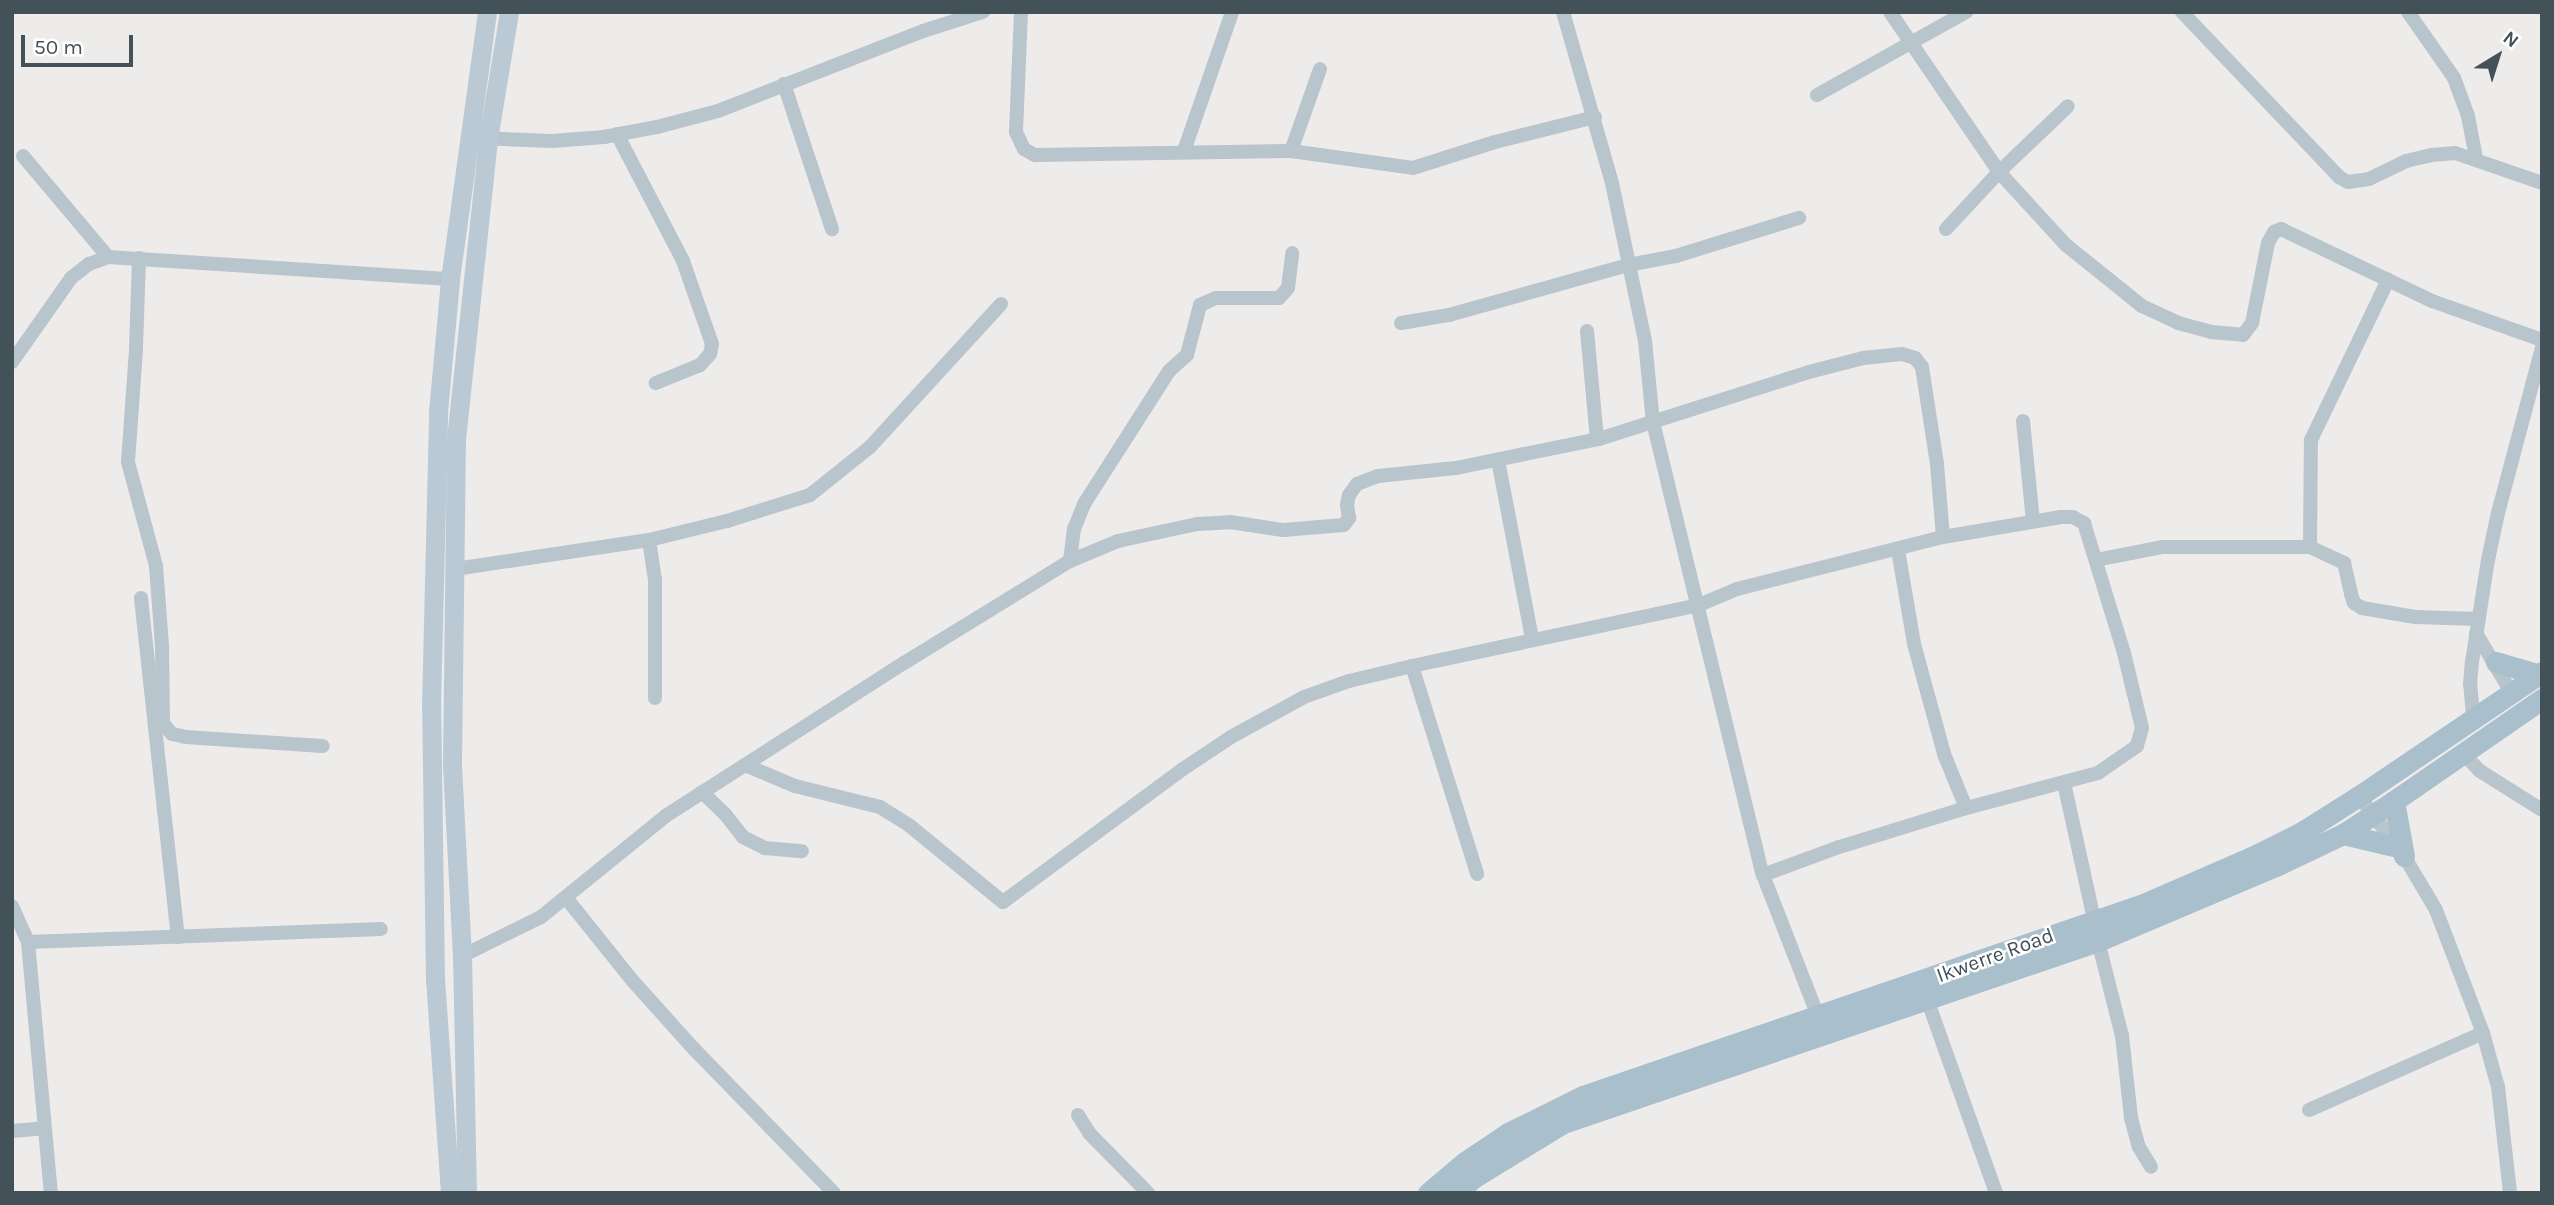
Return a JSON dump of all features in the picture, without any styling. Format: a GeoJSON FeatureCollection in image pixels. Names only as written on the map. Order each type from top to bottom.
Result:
{"type":"FeatureCollection","features":[{"type":"Feature","properties":{"kind":"main road"},"geometry":{"type":"LineString","coordinates":[[450,1193],[435,981],[431,694],[438,412],[450,279],[487,12]]}},
{"type":"Feature","properties":{"kind":"main road"},"geometry":{"type":"LineString","coordinates":[[467,1193],[461,956],[452,764],[456,439],[488,139],[509,12]]}},
{"type":"Feature","properties":{"kind":"main road"},"geometry":{"type":"LineString","coordinates":[[2496,662],[2540,673]]}},
{"type":"Feature","properties":{"kind":"main road","name":"Ikwerre Road"},"geometry":{"type":"LineString","coordinates":[[1456,1193],[1473,1178],[1563,1122],[1927,999],[2096,930],[2146,902],[2252,857],[2302,832],[2359,796],[2540,673]]}},
{"type":"Feature","properties":{"kind":"main road","name":"Ikwerre Road"},"geometry":{"type":"LineString","coordinates":[[1428,1193],[1465,1162],[1550,1110],[1818,1016],[2217,893],[2343,834],[2542,699]]}},
{"type":"Feature","properties":{"kind":"main road"},"geometry":{"type":"LineString","coordinates":[[2343,834],[2398,851],[2395,801]]}},
{"type":"Feature","properties":{"kind":"street"},"geometry":{"type":"LineString","coordinates":[[468,135],[488,139],[552,141],[617,134],[718,111],[923,31],[983,12]]}},
{"type":"Feature","properties":{"kind":"street"},"geometry":{"type":"LineString","coordinates":[[1021,12],[1016,132],[1024,149],[1035,155],[1291,151],[1413,168],[1494,142],[1595,117]]}},
{"type":"Feature","properties":{"kind":"street"},"geometry":{"type":"LineString","coordinates":[[1184,151],[1232,12]]}},
{"type":"Feature","properties":{"kind":"street"},"geometry":{"type":"LineString","coordinates":[[1563,12],[1612,183],[1645,341],[1653,422],[1763,875],[1818,1016]]}},
{"type":"Feature","properties":{"kind":"street"},"geometry":{"type":"LineString","coordinates":[[1890,12],[1998,172],[2066,245],[2142,306],[2178,323],[2234,336],[2248,330],[2268,243],[2274,232],[2281,229],[2431,301],[2542,340]]}},
{"type":"Feature","properties":{"kind":"street"},"geometry":{"type":"LineString","coordinates":[[1817,95],[1965,12]]}},
{"type":"Feature","properties":{"kind":"street"},"geometry":{"type":"LineString","coordinates":[[2182,12],[2348,182],[2369,179],[2406,162],[2431,155],[2455,153],[2476,158],[2542,183]]}},
{"type":"Feature","properties":{"kind":"street"},"geometry":{"type":"LineString","coordinates":[[2408,12],[2454,78],[2468,116],[2476,158]]}},
{"type":"Feature","properties":{"kind":"street"},"geometry":{"type":"LineString","coordinates":[[1291,151],[1320,69]]}},
{"type":"Feature","properties":{"kind":"street"},"geometry":{"type":"LineString","coordinates":[[783,84],[832,229]]}},
{"type":"Feature","properties":{"kind":"street"},"geometry":{"type":"LineString","coordinates":[[1946,229],[1998,172],[2068,106]]}},
{"type":"Feature","properties":{"kind":"street"},"geometry":{"type":"LineString","coordinates":[[617,134],[683,261],[712,344],[710,354],[700,365],[656,383]]}},
{"type":"Feature","properties":{"kind":"street"},"geometry":{"type":"LineString","coordinates":[[23,156],[107,257]]}},
{"type":"Feature","properties":{"kind":"street"},"geometry":{"type":"LineString","coordinates":[[1401,323],[1449,315],[1628,265],[1676,256],[1799,218]]}},
{"type":"Feature","properties":{"kind":"street"},"geometry":{"type":"LineString","coordinates":[[1070,561],[1074,528],[1084,504],[1169,372],[1187,355],[1200,305],[1216,298],[1279,299],[1289,288],[1292,253]]}},
{"type":"Feature","properties":{"kind":"street"},"geometry":{"type":"LineString","coordinates":[[12,362],[71,278],[89,264],[107,257],[450,279]]}},
{"type":"Feature","properties":{"kind":"street"},"geometry":{"type":"LineString","coordinates":[[139,258],[128,462],[131,485],[148,527],[156,566],[162,645],[163,723],[172,734],[186,737],[323,746]]}},
{"type":"Feature","properties":{"kind":"street"},"geometry":{"type":"LineString","coordinates":[[2310,547],[2311,440],[2388,279]]}},
{"type":"Feature","properties":{"kind":"street"},"geometry":{"type":"LineString","coordinates":[[454,569],[649,540],[810,495],[870,447],[1001,304]]}},
{"type":"Feature","properties":{"kind":"street"},"geometry":{"type":"LineString","coordinates":[[1587,331],[1597,439]]}},
{"type":"Feature","properties":{"kind":"street"},"geometry":{"type":"LineString","coordinates":[[2473,716],[2470,684],[2477,626],[2498,513],[2542,348]]}},
{"type":"Feature","properties":{"kind":"street"},"geometry":{"type":"LineString","coordinates":[[461,956],[512,933],[567,899],[667,815],[702,792],[1070,561],[1118,541],[1197,524],[1230,522],[1283,530],[1344,525],[1349,518],[1349,495],[1357,485],[1378,476],[1498,460],[1597,439],[1809,372],[1863,358],[1902,354],[1915,358],[1922,367],[1937,464],[1943,537]]}},
{"type":"Feature","properties":{"kind":"street"},"geometry":{"type":"LineString","coordinates":[[2023,421],[2033,521]]}},
{"type":"Feature","properties":{"kind":"street"},"geometry":{"type":"LineString","coordinates":[[1498,460],[1532,639]]}},
{"type":"Feature","properties":{"kind":"street"},"geometry":{"type":"LineString","coordinates":[[745,765],[795,786],[880,807],[910,827],[1003,902],[1116,816],[1231,737],[1304,697],[1349,681],[1532,639],[1699,605],[1737,589],[1943,537],[2033,521],[2073,517],[2084,523],[2124,653],[2142,728],[2137,746],[2098,773],[1966,808],[1839,847],[1763,875]]}},
{"type":"Feature","properties":{"kind":"street"},"geometry":{"type":"LineString","coordinates":[[649,540],[655,580],[655,698]]}},
{"type":"Feature","properties":{"kind":"street"},"geometry":{"type":"LineString","coordinates":[[2096,561],[2162,547],[2310,547],[2344,563],[2354,603],[2362,608],[2477,626]]}},
{"type":"Feature","properties":{"kind":"street"},"geometry":{"type":"LineString","coordinates":[[1898,550],[1914,644],[1944,754],[1966,808]]}},
{"type":"Feature","properties":{"kind":"street"},"geometry":{"type":"LineString","coordinates":[[141,597],[178,937]]}},
{"type":"Feature","properties":{"kind":"street"},"geometry":{"type":"LineString","coordinates":[[2477,626],[2511,692]]}},
{"type":"Feature","properties":{"kind":"street"},"geometry":{"type":"LineString","coordinates":[[1412,666],[1477,874]]}},
{"type":"Feature","properties":{"kind":"street"},"geometry":{"type":"LineString","coordinates":[[2462,752],[2488,777],[2542,810]]}},
{"type":"Feature","properties":{"kind":"street"},"geometry":{"type":"LineString","coordinates":[[2064,783],[2122,1036],[2131,1118],[2139,1147],[2151,1167]]}},
{"type":"Feature","properties":{"kind":"street"},"geometry":{"type":"LineString","coordinates":[[702,792],[726,814],[743,837],[765,848],[802,851]]}},
{"type":"Feature","properties":{"kind":"street"},"geometry":{"type":"LineString","coordinates":[[2359,796],[2436,910],[2483,1033],[2497,1087],[2510,1193]]}},
{"type":"Feature","properties":{"kind":"street"},"geometry":{"type":"LineString","coordinates":[[567,899],[632,980],[694,1049],[834,1193]]}},
{"type":"Feature","properties":{"kind":"street"},"geometry":{"type":"LineString","coordinates":[[12,905],[28,942],[51,1193]]}},
{"type":"Feature","properties":{"kind":"street"},"geometry":{"type":"LineString","coordinates":[[28,942],[381,929]]}},
{"type":"Feature","properties":{"kind":"street"},"geometry":{"type":"LineString","coordinates":[[1927,999],[1996,1193]]}},
{"type":"Feature","properties":{"kind":"street"},"geometry":{"type":"LineString","coordinates":[[2309,1110],[2483,1033]]}},
{"type":"Feature","properties":{"kind":"street"},"geometry":{"type":"LineString","coordinates":[[1078,1115],[1090,1134],[1148,1193]]}},
{"type":"Feature","properties":{"kind":"street"},"geometry":{"type":"LineString","coordinates":[[12,1131],[44,1128]]}}]}
